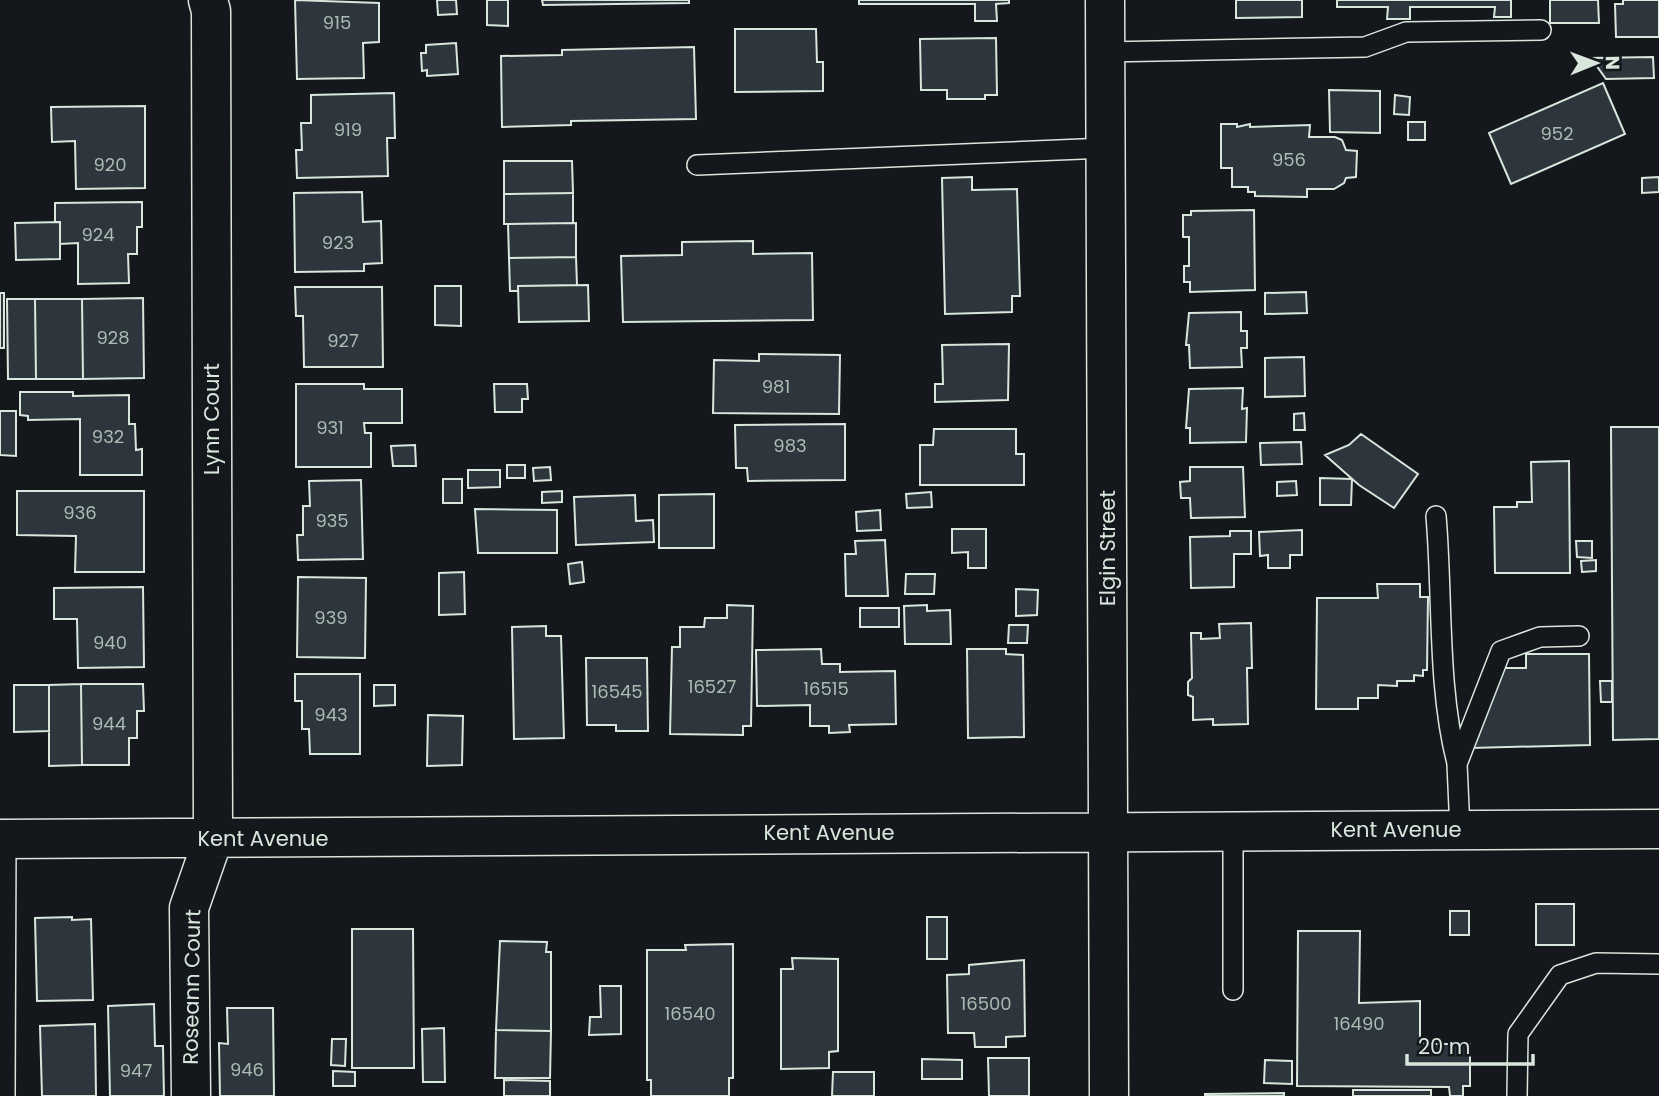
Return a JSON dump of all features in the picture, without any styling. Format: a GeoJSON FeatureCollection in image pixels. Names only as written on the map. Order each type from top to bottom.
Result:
{"type":"FeatureCollection","features":[{"type":"Feature","properties":{"kind":"street","name":"Lynn Court"},"geometry":{"type":"LineString","coordinates":[[208,0],[211,11],[213,839]]}},
{"type":"Feature","properties":{"kind":"street","name":"Elgin Street"},"geometry":{"type":"LineString","coordinates":[[1105,0],[1111,832],[1110,1096]]}},
{"type":"Feature","properties":{"kind":"street","name":"Kent Avenue"},"geometry":{"type":"LineString","coordinates":[[3,839],[1659,829]]}},
{"type":"Feature","properties":{"kind":"street","name":"Roseann Court"},"geometry":{"type":"LineString","coordinates":[[191,1096],[190,908],[213,839]]}},
{"type":"Feature","properties":{"kind":"lane"},"geometry":{"type":"LineString","coordinates":[[1105,52],[1365,47],[1406,32],[1541,30]]}},
{"type":"Feature","properties":{"kind":"lane"},"geometry":{"type":"LineString","coordinates":[[697,164],[1106,148]]}},
{"type":"Feature","properties":{"kind":"lane"},"geometry":{"type":"LineString","coordinates":[[1436,516],[1442,583],[1447,724],[1457,764],[1460,830]]}},
{"type":"Feature","properties":{"kind":"lane"},"geometry":{"type":"LineString","coordinates":[[1457,764],[1501,651],[1540,637],[1578,636]]}},
{"type":"Feature","properties":{"kind":"lane"},"geometry":{"type":"LineString","coordinates":[[1233,831],[1233,990]]}},
{"type":"Feature","properties":{"kind":"lane"},"geometry":{"type":"LineString","coordinates":[[3,839],[5,1096]]}},
{"type":"Feature","properties":{"kind":"lane"},"geometry":{"type":"LineString","coordinates":[[1517,1096],[1518,1034],[1560,975],[1596,963],[1659,964]]}},
{"type":"Feature","properties":{"kind":"building"},"geometry":{"type":"Polygon","coordinates":[[[295,0],[379,3],[379,42],[363,43],[364,78],[297,79],[295,0]]]}},
{"type":"Feature","properties":{"kind":"building"},"geometry":{"type":"Polygon","coordinates":[[[437,0],[456,0],[457,14],[438,15],[437,0]]]}},
{"type":"Feature","properties":{"kind":"building"},"geometry":{"type":"Polygon","coordinates":[[[487,0],[508,0],[508,26],[487,25],[487,0]]]}},
{"type":"Feature","properties":{"kind":"building"},"geometry":{"type":"Polygon","coordinates":[[[542,0],[689,0],[689,3],[543,5],[542,0]]]}},
{"type":"Feature","properties":{"kind":"building"},"geometry":{"type":"Polygon","coordinates":[[[859,0],[1009,0],[1009,3],[996,4],[997,21],[975,21],[975,4],[859,4],[859,0]]]}},
{"type":"Feature","properties":{"kind":"building"},"geometry":{"type":"Polygon","coordinates":[[[1236,0],[1302,0],[1302,17],[1236,18],[1236,0]]]}},
{"type":"Feature","properties":{"kind":"building"},"geometry":{"type":"Polygon","coordinates":[[[1337,0],[1511,0],[1511,17],[1494,17],[1495,7],[1410,7],[1410,19],[1387,19],[1388,7],[1337,7],[1337,0]]]}},
{"type":"Feature","properties":{"kind":"building"},"geometry":{"type":"Polygon","coordinates":[[[1550,0],[1598,0],[1599,23],[1550,23],[1550,0]]]}},
{"type":"Feature","properties":{"kind":"building"},"geometry":{"type":"Polygon","coordinates":[[[1623,0],[1659,0],[1659,37],[1616,37],[1615,4],[1623,4],[1623,0]]]}},
{"type":"Feature","properties":{"kind":"building"},"geometry":{"type":"Polygon","coordinates":[[[735,29],[816,29],[817,62],[823,62],[823,91],[735,92],[735,29]]]}},
{"type":"Feature","properties":{"kind":"building"},"geometry":{"type":"Polygon","coordinates":[[[996,38],[997,95],[985,95],[985,99],[947,99],[947,90],[921,90],[920,39],[996,38]]]}},
{"type":"Feature","properties":{"kind":"building"},"geometry":{"type":"Polygon","coordinates":[[[456,43],[458,74],[427,76],[427,70],[422,71],[421,53],[426,53],[426,45],[456,43]]]}},
{"type":"Feature","properties":{"kind":"building"},"geometry":{"type":"Polygon","coordinates":[[[694,47],[696,119],[571,121],[571,125],[502,127],[501,56],[562,55],[562,50],[694,47]]]}},
{"type":"Feature","properties":{"kind":"building"},"geometry":{"type":"Polygon","coordinates":[[[1653,57],[1654,78],[1606,79],[1591,58],[1653,57]]]}},
{"type":"Feature","properties":{"kind":"building"},"geometry":{"type":"Polygon","coordinates":[[[1603,83],[1625,134],[1511,184],[1489,133],[1603,83]]]}},
{"type":"Feature","properties":{"kind":"building"},"geometry":{"type":"Polygon","coordinates":[[[1329,90],[1380,91],[1380,133],[1330,132],[1329,90]]]}},
{"type":"Feature","properties":{"kind":"building"},"geometry":{"type":"Polygon","coordinates":[[[394,93],[395,138],[387,138],[388,176],[297,178],[296,150],[302,150],[301,123],[311,123],[311,95],[394,93]]]}},
{"type":"Feature","properties":{"kind":"building"},"geometry":{"type":"Polygon","coordinates":[[[1395,95],[1410,97],[1409,115],[1394,114],[1395,95]]]}},
{"type":"Feature","properties":{"kind":"building"},"geometry":{"type":"Polygon","coordinates":[[[145,106],[145,188],[76,189],[75,141],[52,142],[51,107],[145,106]]]}},
{"type":"Feature","properties":{"kind":"building"},"geometry":{"type":"Polygon","coordinates":[[[1408,122],[1425,122],[1425,140],[1408,140],[1408,122]]]}},
{"type":"Feature","properties":{"kind":"building"},"geometry":{"type":"Polygon","coordinates":[[[1221,124],[1237,124],[1237,127],[1250,124],[1250,127],[1310,125],[1309,137],[1335,137],[1342,140],[1346,150],[1357,151],[1356,177],[1346,178],[1344,183],[1334,189],[1307,189],[1307,197],[1255,196],[1255,192],[1248,192],[1248,187],[1232,187],[1232,168],[1221,168],[1221,124]]]}},
{"type":"Feature","properties":{"kind":"building"},"geometry":{"type":"Polygon","coordinates":[[[504,161],[572,161],[573,193],[504,194],[504,161]]]}},
{"type":"Feature","properties":{"kind":"building"},"geometry":{"type":"Polygon","coordinates":[[[972,177],[972,190],[1017,189],[1020,296],[1012,296],[1012,312],[945,314],[942,178],[972,177]]]}},
{"type":"Feature","properties":{"kind":"building"},"geometry":{"type":"Polygon","coordinates":[[[1659,177],[1659,192],[1642,193],[1642,178],[1659,177]]]}},
{"type":"Feature","properties":{"kind":"building"},"geometry":{"type":"Polygon","coordinates":[[[362,192],[363,222],[381,221],[382,263],[364,264],[364,271],[295,272],[294,193],[362,192]]]}},
{"type":"Feature","properties":{"kind":"building"},"geometry":{"type":"Polygon","coordinates":[[[573,193],[573,223],[504,224],[504,194],[573,193]]]}},
{"type":"Feature","properties":{"kind":"building"},"geometry":{"type":"Polygon","coordinates":[[[142,202],[142,227],[137,227],[137,254],[128,254],[129,283],[78,284],[78,243],[60,244],[60,222],[55,222],[55,203],[142,202]]]}},
{"type":"Feature","properties":{"kind":"building"},"geometry":{"type":"Polygon","coordinates":[[[1254,210],[1255,290],[1190,292],[1190,282],[1184,282],[1184,266],[1189,266],[1189,237],[1183,237],[1183,215],[1191,215],[1191,211],[1254,210]]]}},
{"type":"Feature","properties":{"kind":"building"},"geometry":{"type":"Polygon","coordinates":[[[60,222],[60,259],[16,260],[15,223],[60,222]]]}},
{"type":"Feature","properties":{"kind":"building"},"geometry":{"type":"Polygon","coordinates":[[[576,223],[576,257],[509,258],[508,224],[576,223]]]}},
{"type":"Feature","properties":{"kind":"building"},"geometry":{"type":"Polygon","coordinates":[[[753,241],[753,254],[812,253],[813,320],[623,322],[621,256],[682,255],[682,242],[753,241]]]}},
{"type":"Feature","properties":{"kind":"building"},"geometry":{"type":"Polygon","coordinates":[[[576,257],[577,285],[518,286],[518,291],[510,291],[509,258],[576,257]]]}},
{"type":"Feature","properties":{"kind":"building"},"geometry":{"type":"Polygon","coordinates":[[[588,285],[589,321],[519,322],[518,286],[588,285]]]}},
{"type":"Feature","properties":{"kind":"building"},"geometry":{"type":"Polygon","coordinates":[[[435,286],[461,286],[461,326],[435,325],[435,286]]]}},
{"type":"Feature","properties":{"kind":"building"},"geometry":{"type":"Polygon","coordinates":[[[295,287],[382,287],[383,367],[304,367],[303,316],[296,316],[295,287]]]}},
{"type":"Feature","properties":{"kind":"building"},"geometry":{"type":"Polygon","coordinates":[[[1306,292],[1307,313],[1265,314],[1265,293],[1306,292]]]}},
{"type":"Feature","properties":{"kind":"building"},"geometry":{"type":"Polygon","coordinates":[[[0,293],[4,293],[4,348],[0,348],[0,293]]]}},
{"type":"Feature","properties":{"kind":"building"},"geometry":{"type":"Polygon","coordinates":[[[143,298],[144,378],[83,379],[82,299],[143,298]]]}},
{"type":"Feature","properties":{"kind":"building"},"geometry":{"type":"Polygon","coordinates":[[[7,299],[35,299],[36,379],[8,379],[7,299]]]}},
{"type":"Feature","properties":{"kind":"building"},"geometry":{"type":"Polygon","coordinates":[[[35,299],[82,299],[83,379],[36,379],[35,299]]]}},
{"type":"Feature","properties":{"kind":"building"},"geometry":{"type":"Polygon","coordinates":[[[1241,312],[1241,331],[1247,331],[1247,348],[1241,348],[1242,367],[1190,368],[1189,345],[1186,345],[1189,313],[1241,312]]]}},
{"type":"Feature","properties":{"kind":"building"},"geometry":{"type":"Polygon","coordinates":[[[1009,344],[1008,400],[935,402],[935,384],[943,384],[942,345],[1009,344]]]}},
{"type":"Feature","properties":{"kind":"building"},"geometry":{"type":"Polygon","coordinates":[[[759,354],[840,355],[839,414],[713,413],[714,360],[759,361],[759,354]]]}},
{"type":"Feature","properties":{"kind":"building"},"geometry":{"type":"Polygon","coordinates":[[[1304,357],[1305,396],[1265,397],[1265,358],[1304,357]]]}},
{"type":"Feature","properties":{"kind":"building"},"geometry":{"type":"Polygon","coordinates":[[[296,384],[364,384],[364,389],[402,389],[402,423],[364,423],[365,433],[371,433],[371,467],[296,467],[296,384]]]}},
{"type":"Feature","properties":{"kind":"building"},"geometry":{"type":"Polygon","coordinates":[[[494,384],[527,384],[528,399],[522,399],[522,412],[495,412],[494,384]]]}},
{"type":"Feature","properties":{"kind":"building"},"geometry":{"type":"Polygon","coordinates":[[[1243,388],[1242,409],[1247,408],[1246,442],[1190,443],[1190,428],[1186,428],[1189,389],[1243,388]]]}},
{"type":"Feature","properties":{"kind":"building"},"geometry":{"type":"Polygon","coordinates":[[[20,392],[73,392],[73,396],[129,395],[129,424],[135,424],[136,450],[142,449],[142,475],[80,475],[80,419],[28,420],[28,416],[20,415],[20,392]]]}},
{"type":"Feature","properties":{"kind":"building"},"geometry":{"type":"Polygon","coordinates":[[[0,411],[16,411],[16,456],[0,455],[0,411]]]}},
{"type":"Feature","properties":{"kind":"building"},"geometry":{"type":"Polygon","coordinates":[[[1304,413],[1305,430],[1294,430],[1294,414],[1304,413]]]}},
{"type":"Feature","properties":{"kind":"building"},"geometry":{"type":"Polygon","coordinates":[[[845,424],[845,480],[748,481],[747,468],[736,468],[735,425],[845,424]]]}},
{"type":"Feature","properties":{"kind":"building"},"geometry":{"type":"Polygon","coordinates":[[[1611,427],[1659,427],[1659,739],[1613,740],[1611,427]]]}},
{"type":"Feature","properties":{"kind":"building"},"geometry":{"type":"Polygon","coordinates":[[[934,429],[1016,429],[1016,454],[1024,454],[1024,485],[920,485],[920,445],[933,445],[934,429]]]}},
{"type":"Feature","properties":{"kind":"building"},"geometry":{"type":"Polygon","coordinates":[[[1361,434],[1418,474],[1394,508],[1359,485],[1325,455],[1349,445],[1361,434]]]}},
{"type":"Feature","properties":{"kind":"building"},"geometry":{"type":"Polygon","coordinates":[[[1301,442],[1302,464],[1261,465],[1260,443],[1301,442]]]}},
{"type":"Feature","properties":{"kind":"building"},"geometry":{"type":"Polygon","coordinates":[[[415,445],[416,466],[393,466],[391,446],[415,445]]]}},
{"type":"Feature","properties":{"kind":"building"},"geometry":{"type":"Polygon","coordinates":[[[1569,461],[1570,573],[1495,573],[1494,507],[1517,507],[1517,502],[1532,502],[1531,462],[1569,461]]]}},
{"type":"Feature","properties":{"kind":"building"},"geometry":{"type":"Polygon","coordinates":[[[507,465],[525,465],[525,478],[507,478],[507,465]]]}},
{"type":"Feature","properties":{"kind":"building"},"geometry":{"type":"Polygon","coordinates":[[[550,467],[551,480],[534,481],[533,468],[550,467]]]}},
{"type":"Feature","properties":{"kind":"building"},"geometry":{"type":"Polygon","coordinates":[[[1190,467],[1243,467],[1245,517],[1191,518],[1190,498],[1181,498],[1180,482],[1190,481],[1190,467]]]}},
{"type":"Feature","properties":{"kind":"building"},"geometry":{"type":"Polygon","coordinates":[[[468,470],[500,470],[500,487],[468,488],[468,470]]]}},
{"type":"Feature","properties":{"kind":"building"},"geometry":{"type":"Polygon","coordinates":[[[1320,478],[1352,479],[1351,505],[1320,505],[1320,478]]]}},
{"type":"Feature","properties":{"kind":"building"},"geometry":{"type":"Polygon","coordinates":[[[443,479],[462,479],[462,503],[443,503],[443,479]]]}},
{"type":"Feature","properties":{"kind":"building"},"geometry":{"type":"Polygon","coordinates":[[[361,480],[363,559],[298,560],[297,535],[303,535],[303,506],[310,506],[309,481],[361,480]]]}},
{"type":"Feature","properties":{"kind":"building"},"geometry":{"type":"Polygon","coordinates":[[[1296,481],[1297,495],[1277,496],[1277,482],[1296,481]]]}},
{"type":"Feature","properties":{"kind":"building"},"geometry":{"type":"Polygon","coordinates":[[[17,491],[144,491],[144,572],[75,572],[76,536],[17,535],[17,491]]]}},
{"type":"Feature","properties":{"kind":"building"},"geometry":{"type":"Polygon","coordinates":[[[562,491],[562,502],[542,503],[542,492],[562,491]]]}},
{"type":"Feature","properties":{"kind":"building"},"geometry":{"type":"Polygon","coordinates":[[[931,492],[932,507],[907,508],[906,494],[931,492]]]}},
{"type":"Feature","properties":{"kind":"building"},"geometry":{"type":"Polygon","coordinates":[[[714,494],[714,548],[659,548],[659,495],[714,494]]]}},
{"type":"Feature","properties":{"kind":"building"},"geometry":{"type":"Polygon","coordinates":[[[635,495],[636,521],[653,520],[654,542],[576,545],[574,497],[635,495]]]}},
{"type":"Feature","properties":{"kind":"building"},"geometry":{"type":"Polygon","coordinates":[[[475,509],[557,510],[557,553],[478,553],[475,509]]]}},
{"type":"Feature","properties":{"kind":"building"},"geometry":{"type":"Polygon","coordinates":[[[880,510],[881,530],[857,531],[856,512],[880,510]]]}},
{"type":"Feature","properties":{"kind":"building"},"geometry":{"type":"Polygon","coordinates":[[[952,529],[986,529],[986,568],[968,568],[968,552],[952,553],[952,529]]]}},
{"type":"Feature","properties":{"kind":"building"},"geometry":{"type":"Polygon","coordinates":[[[1302,530],[1302,555],[1290,555],[1290,568],[1268,568],[1268,555],[1260,556],[1259,532],[1302,530]]]}},
{"type":"Feature","properties":{"kind":"building"},"geometry":{"type":"Polygon","coordinates":[[[1230,531],[1251,531],[1251,554],[1234,554],[1234,587],[1191,588],[1190,537],[1230,536],[1230,531]]]}},
{"type":"Feature","properties":{"kind":"building"},"geometry":{"type":"Polygon","coordinates":[[[885,540],[888,596],[846,596],[845,554],[856,554],[855,541],[885,540]]]}},
{"type":"Feature","properties":{"kind":"building"},"geometry":{"type":"Polygon","coordinates":[[[1576,541],[1592,541],[1592,558],[1577,557],[1576,541]]]}},
{"type":"Feature","properties":{"kind":"building"},"geometry":{"type":"Polygon","coordinates":[[[1596,560],[1596,571],[1582,572],[1581,561],[1596,560]]]}},
{"type":"Feature","properties":{"kind":"building"},"geometry":{"type":"Polygon","coordinates":[[[582,562],[584,582],[570,584],[568,564],[582,562]]]}},
{"type":"Feature","properties":{"kind":"building"},"geometry":{"type":"Polygon","coordinates":[[[464,572],[465,614],[439,615],[439,573],[464,572]]]}},
{"type":"Feature","properties":{"kind":"building"},"geometry":{"type":"Polygon","coordinates":[[[906,574],[935,574],[934,594],[905,594],[906,574]]]}},
{"type":"Feature","properties":{"kind":"building"},"geometry":{"type":"Polygon","coordinates":[[[298,577],[366,578],[365,658],[297,657],[298,577]]]}},
{"type":"Feature","properties":{"kind":"building"},"geometry":{"type":"Polygon","coordinates":[[[1377,584],[1420,584],[1420,597],[1428,597],[1427,670],[1423,670],[1423,676],[1414,675],[1414,681],[1397,681],[1397,686],[1378,685],[1378,698],[1358,698],[1358,709],[1316,709],[1317,598],[1378,598],[1377,584]]]}},
{"type":"Feature","properties":{"kind":"building"},"geometry":{"type":"Polygon","coordinates":[[[143,587],[144,667],[78,668],[77,619],[54,619],[54,588],[143,587]]]}},
{"type":"Feature","properties":{"kind":"building"},"geometry":{"type":"Polygon","coordinates":[[[1016,589],[1038,590],[1037,615],[1016,616],[1016,589]]]}},
{"type":"Feature","properties":{"kind":"building"},"geometry":{"type":"Polygon","coordinates":[[[727,605],[753,606],[751,726],[743,726],[743,735],[670,734],[672,647],[680,647],[680,627],[704,627],[705,618],[727,618],[727,605]]]}},
{"type":"Feature","properties":{"kind":"building"},"geometry":{"type":"Polygon","coordinates":[[[927,605],[927,611],[950,610],[951,644],[905,644],[904,606],[927,605]]]}},
{"type":"Feature","properties":{"kind":"building"},"geometry":{"type":"Polygon","coordinates":[[[860,608],[899,608],[899,627],[860,627],[860,608]]]}},
{"type":"Feature","properties":{"kind":"building"},"geometry":{"type":"Polygon","coordinates":[[[1251,623],[1252,668],[1247,668],[1248,724],[1213,725],[1213,719],[1193,720],[1193,697],[1188,695],[1188,682],[1192,678],[1191,633],[1201,633],[1201,639],[1220,638],[1219,624],[1251,623]]]}},
{"type":"Feature","properties":{"kind":"building"},"geometry":{"type":"Polygon","coordinates":[[[1009,625],[1028,625],[1027,643],[1008,643],[1009,625]]]}},
{"type":"Feature","properties":{"kind":"building"},"geometry":{"type":"Polygon","coordinates":[[[546,626],[546,636],[561,636],[564,738],[514,739],[512,627],[546,626]]]}},
{"type":"Feature","properties":{"kind":"building"},"geometry":{"type":"Polygon","coordinates":[[[821,649],[822,664],[840,664],[840,672],[895,671],[896,724],[849,725],[850,732],[829,733],[829,726],[810,726],[810,705],[757,706],[756,650],[821,649]]]}},
{"type":"Feature","properties":{"kind":"building"},"geometry":{"type":"Polygon","coordinates":[[[967,649],[1006,649],[1006,654],[1023,655],[1024,737],[968,738],[967,649]]]}},
{"type":"Feature","properties":{"kind":"building"},"geometry":{"type":"Polygon","coordinates":[[[1526,654],[1589,654],[1590,745],[1471,748],[1501,668],[1526,668],[1526,654]]]}},
{"type":"Feature","properties":{"kind":"building"},"geometry":{"type":"Polygon","coordinates":[[[586,658],[647,658],[648,731],[616,731],[616,725],[587,725],[586,658]]]}},
{"type":"Feature","properties":{"kind":"building"},"geometry":{"type":"Polygon","coordinates":[[[295,674],[360,674],[360,754],[310,754],[309,729],[302,729],[302,701],[295,701],[295,674]]]}},
{"type":"Feature","properties":{"kind":"building"},"geometry":{"type":"Polygon","coordinates":[[[1600,681],[1612,681],[1612,702],[1601,702],[1600,681]]]}},
{"type":"Feature","properties":{"kind":"building"},"geometry":{"type":"Polygon","coordinates":[[[81,684],[143,684],[144,711],[137,711],[137,738],[129,738],[129,765],[82,765],[81,684]]]}},
{"type":"Feature","properties":{"kind":"building"},"geometry":{"type":"Polygon","coordinates":[[[81,684],[82,765],[49,766],[49,685],[81,684]]]}},
{"type":"Feature","properties":{"kind":"building"},"geometry":{"type":"Polygon","coordinates":[[[14,685],[49,685],[49,731],[14,732],[14,685]]]}},
{"type":"Feature","properties":{"kind":"building"},"geometry":{"type":"Polygon","coordinates":[[[374,685],[395,685],[395,705],[374,706],[374,685]]]}},
{"type":"Feature","properties":{"kind":"building"},"geometry":{"type":"Polygon","coordinates":[[[428,715],[463,716],[462,765],[427,766],[428,715]]]}},
{"type":"Feature","properties":{"kind":"building"},"geometry":{"type":"Polygon","coordinates":[[[1536,904],[1574,904],[1574,945],[1536,945],[1536,904]]]}},
{"type":"Feature","properties":{"kind":"building"},"geometry":{"type":"Polygon","coordinates":[[[1450,911],[1469,911],[1469,935],[1450,935],[1450,911]]]}},
{"type":"Feature","properties":{"kind":"building"},"geometry":{"type":"Polygon","coordinates":[[[72,917],[72,920],[91,919],[93,1000],[37,1001],[35,918],[72,917]]]}},
{"type":"Feature","properties":{"kind":"building"},"geometry":{"type":"Polygon","coordinates":[[[927,917],[947,917],[947,959],[927,959],[927,917]]]}},
{"type":"Feature","properties":{"kind":"building"},"geometry":{"type":"Polygon","coordinates":[[[352,929],[413,929],[414,1068],[352,1068],[352,929]]]}},
{"type":"Feature","properties":{"kind":"building"},"geometry":{"type":"Polygon","coordinates":[[[1298,931],[1360,931],[1359,1003],[1420,1001],[1420,1044],[1470,1044],[1470,1086],[1463,1086],[1463,1096],[1450,1096],[1449,1087],[1297,1086],[1298,931]]]}},
{"type":"Feature","properties":{"kind":"building"},"geometry":{"type":"Polygon","coordinates":[[[500,941],[547,942],[546,952],[551,952],[551,1031],[496,1030],[500,941]]]}},
{"type":"Feature","properties":{"kind":"building"},"geometry":{"type":"Polygon","coordinates":[[[733,944],[733,1078],[729,1078],[729,1096],[651,1096],[651,1080],[647,1080],[647,950],[686,950],[685,945],[733,944]]]}},
{"type":"Feature","properties":{"kind":"building"},"geometry":{"type":"Polygon","coordinates":[[[792,958],[838,959],[838,1051],[829,1052],[829,1068],[781,1069],[781,969],[793,969],[792,958]]]}},
{"type":"Feature","properties":{"kind":"building"},"geometry":{"type":"Polygon","coordinates":[[[1024,960],[1025,1036],[1006,1037],[1006,1047],[975,1047],[974,1033],[948,1033],[947,975],[969,974],[969,965],[1024,960]]]}},
{"type":"Feature","properties":{"kind":"building"},"geometry":{"type":"Polygon","coordinates":[[[600,986],[621,986],[621,1034],[589,1035],[590,1017],[601,1017],[600,986]]]}},
{"type":"Feature","properties":{"kind":"building"},"geometry":{"type":"Polygon","coordinates":[[[154,1004],[155,1046],[163,1046],[164,1096],[110,1096],[108,1006],[154,1004]]]}},
{"type":"Feature","properties":{"kind":"building"},"geometry":{"type":"Polygon","coordinates":[[[227,1008],[273,1008],[274,1096],[220,1096],[219,1043],[228,1044],[227,1008]]]}},
{"type":"Feature","properties":{"kind":"building"},"geometry":{"type":"Polygon","coordinates":[[[95,1024],[96,1096],[42,1096],[40,1026],[95,1024]]]}},
{"type":"Feature","properties":{"kind":"building"},"geometry":{"type":"Polygon","coordinates":[[[444,1028],[445,1082],[423,1082],[422,1029],[444,1028]]]}},
{"type":"Feature","properties":{"kind":"building"},"geometry":{"type":"Polygon","coordinates":[[[496,1030],[551,1031],[550,1078],[495,1078],[496,1030]]]}},
{"type":"Feature","properties":{"kind":"building"},"geometry":{"type":"Polygon","coordinates":[[[332,1039],[346,1039],[345,1066],[331,1065],[332,1039]]]}},
{"type":"Feature","properties":{"kind":"building"},"geometry":{"type":"Polygon","coordinates":[[[988,1058],[1029,1058],[1029,1096],[989,1096],[988,1058]]]}},
{"type":"Feature","properties":{"kind":"building"},"geometry":{"type":"Polygon","coordinates":[[[922,1059],[962,1060],[962,1079],[922,1079],[922,1059]]]}},
{"type":"Feature","properties":{"kind":"building"},"geometry":{"type":"Polygon","coordinates":[[[1265,1060],[1292,1061],[1292,1084],[1264,1083],[1265,1060]]]}},
{"type":"Feature","properties":{"kind":"building"},"geometry":{"type":"Polygon","coordinates":[[[333,1071],[355,1072],[355,1086],[333,1086],[333,1071]]]}},
{"type":"Feature","properties":{"kind":"building"},"geometry":{"type":"Polygon","coordinates":[[[833,1072],[874,1072],[874,1096],[832,1096],[833,1072]]]}},
{"type":"Feature","properties":{"kind":"building"},"geometry":{"type":"Polygon","coordinates":[[[504,1080],[550,1081],[550,1096],[504,1096],[504,1080]]]}},
{"type":"Feature","properties":{"kind":"building"},"geometry":{"type":"Polygon","coordinates":[[[1353,1090],[1431,1090],[1431,1096],[1353,1096],[1353,1090]]]}},
{"type":"Feature","properties":{"kind":"building"},"geometry":{"type":"Polygon","coordinates":[[[1284,1093],[1284,1096],[1205,1096],[1205,1094],[1284,1093]]]}}]}
